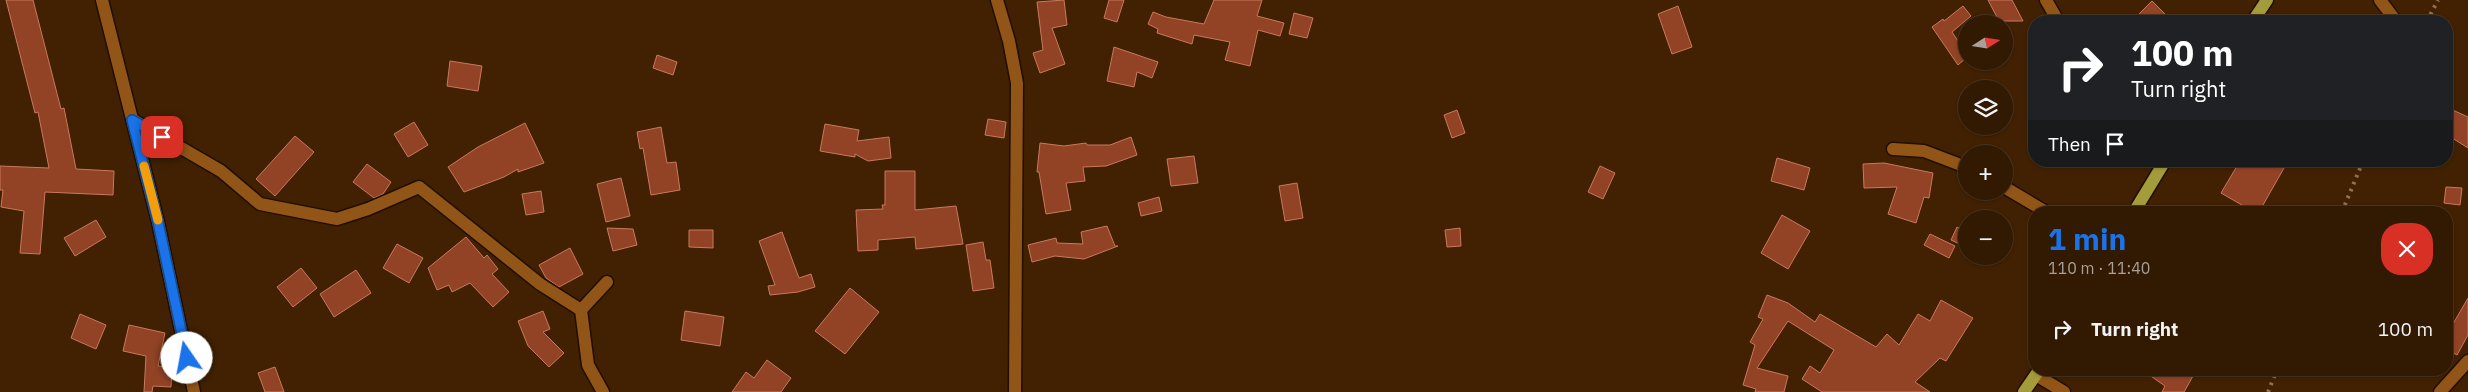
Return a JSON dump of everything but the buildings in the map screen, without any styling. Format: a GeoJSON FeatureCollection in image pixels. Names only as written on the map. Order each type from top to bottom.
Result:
{"type":"FeatureCollection","features":[{"type":"Feature","properties":{"kind":"main road"},"geometry":{"type":"LineString","coordinates":[[2257,15],[2267,0]]}},
{"type":"Feature","properties":{"kind":"main road"},"geometry":{"type":"LineString","coordinates":[[2138,206],[2161,167]]}},
{"type":"Feature","properties":{"kind":"main road"},"geometry":{"type":"LineString","coordinates":[[2024,392],[2034,376]]}},
{"type":"Feature","properties":{"kind":"street"},"geometry":{"type":"LineString","coordinates":[[102,0],[158,222],[194,392]]}},
{"type":"Feature","properties":{"kind":"street"},"geometry":{"type":"LineString","coordinates":[[997,0],[1009,41],[1017,83],[1015,392]]}},
{"type":"Feature","properties":{"kind":"street"},"geometry":{"type":"LineString","coordinates":[[2046,0],[2055,15]]}},
{"type":"Feature","properties":{"kind":"street"},"geometry":{"type":"LineString","coordinates":[[2380,0],[2391,15]]}},
{"type":"Feature","properties":{"kind":"street"},"geometry":{"type":"LineString","coordinates":[[132,120],[221,171],[260,204],[336,219],[368,209],[420,188],[540,284],[581,310]]}},
{"type":"Feature","properties":{"kind":"street"},"geometry":{"type":"LineString","coordinates":[[1893,149],[1924,151],[1958,164]]}},
{"type":"Feature","properties":{"kind":"street"},"geometry":{"type":"LineString","coordinates":[[2013,192],[2036,206]]}},
{"type":"Feature","properties":{"kind":"street"},"geometry":{"type":"LineString","coordinates":[[603,392],[588,365],[581,310],[606,282]]}},
{"type":"Feature","properties":{"kind":"street"},"geometry":{"type":"LineString","coordinates":[[2440,392],[2468,360]]}},
{"type":"Feature","properties":{"kind":"street"},"geometry":{"type":"LineString","coordinates":[[2042,376],[2064,392]]}},
{"type":"Feature","properties":{"kind":"railway"},"geometry":{"type":"LineString","coordinates":[[2430,15],[2438,0]]}},
{"type":"Feature","properties":{"kind":"railway"},"geometry":{"type":"LineString","coordinates":[[2344,206],[2361,167]]}},
{"type":"Feature","properties":{"kind":"railway"},"geometry":{"type":"LineString","coordinates":[[2268,392],[2275,376]]}},
{"type":"Feature","properties":{"kind":"slow traffic"},"geometry":{"type":"LineString","coordinates":[[144,166],[158,220]]}},
{"type":"Feature","properties":{"kind":"route"},"geometry":{"type":"LineString","coordinates":[[162,137],[132,120],[158,222],[187,358]]}}]}
